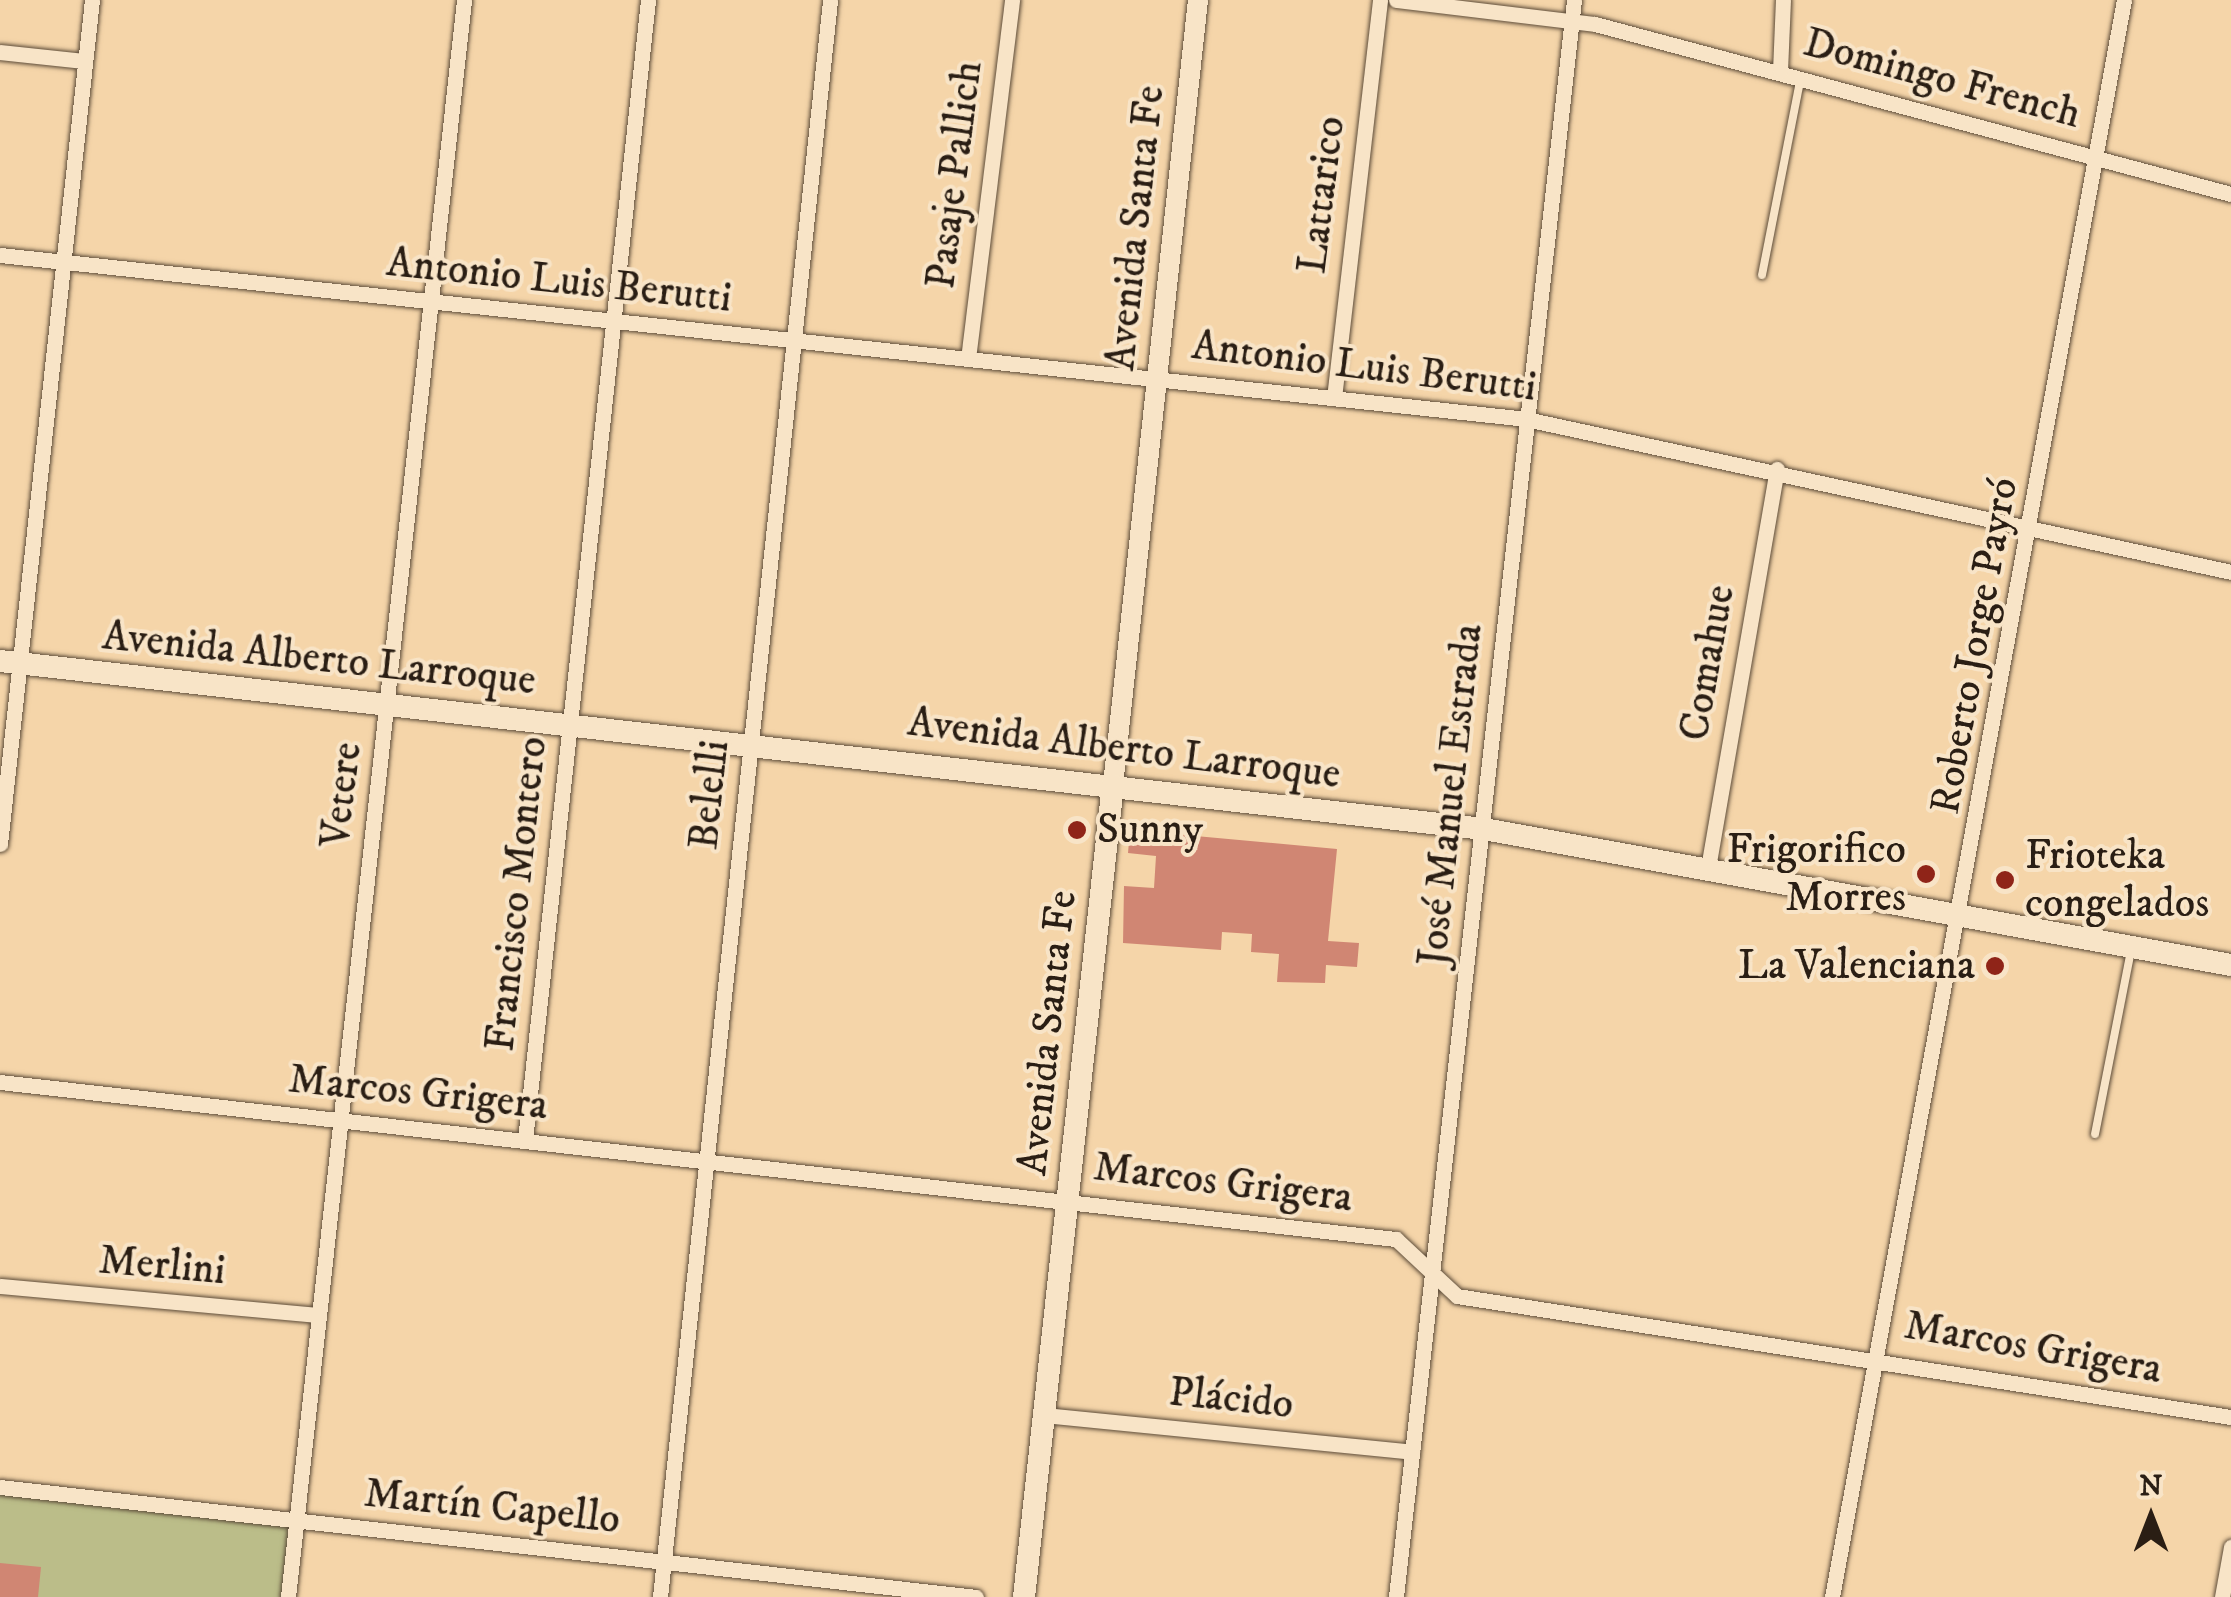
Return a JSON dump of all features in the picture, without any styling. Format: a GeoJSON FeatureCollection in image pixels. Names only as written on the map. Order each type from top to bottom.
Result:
{"type":"FeatureCollection","features":[{"type":"Feature","properties":{"kind":"main road","name":"Avenida Alberto Larroque"},"geometry":{"type":"LineString","coordinates":[[10,662],[1484,829],[2231,965]]}},
{"type":"Feature","properties":{"kind":"main road","name":"Avenida Santa Fe"},"geometry":{"type":"LineString","coordinates":[[1024,1597],[1113,785]]}},
{"type":"Feature","properties":{"kind":"street"},"geometry":{"type":"LineString","coordinates":[[0,844],[10,662],[92,0]]}},
{"type":"Feature","properties":{"kind":"street","name":"Vetere"},"geometry":{"type":"LineString","coordinates":[[288,1597],[464,0]]}},
{"type":"Feature","properties":{"kind":"street","name":"Francisco Montero"},"geometry":{"type":"LineString","coordinates":[[525,1140],[648,0]]}},
{"type":"Feature","properties":{"kind":"street","name":"Belelli"},"geometry":{"type":"LineString","coordinates":[[660,1597],[830,0]]}},
{"type":"Feature","properties":{"kind":"street","name":"Pasaje Pallich"},"geometry":{"type":"LineString","coordinates":[[968,359],[1012,0]]}},
{"type":"Feature","properties":{"kind":"street","name":"Avenida Santa Fe"},"geometry":{"type":"LineString","coordinates":[[1113,785],[1198,0]]}},
{"type":"Feature","properties":{"kind":"street","name":"Lattarico"},"geometry":{"type":"LineString","coordinates":[[1334,398],[1380,0]]}},
{"type":"Feature","properties":{"kind":"street","name":"Domingo French"},"geometry":{"type":"LineString","coordinates":[[1396,0],[1572,19],[1801,76],[2231,194]]}},
{"type":"Feature","properties":{"kind":"street","name":"José Manuel Estrada"},"geometry":{"type":"LineString","coordinates":[[1396,1597],[1574,0]]}},
{"type":"Feature","properties":{"kind":"street"},"geometry":{"type":"LineString","coordinates":[[1780,71],[1783,0]]}},
{"type":"Feature","properties":{"kind":"street","name":"Roberto Jorge Payró"},"geometry":{"type":"LineString","coordinates":[[1832,1597],[1962,914],[2124,0]]}},
{"type":"Feature","properties":{"kind":"street"},"geometry":{"type":"LineString","coordinates":[[0,52],[84,61]]}},
{"type":"Feature","properties":{"kind":"street","name":"Antonio Luis Berutti"},"geometry":{"type":"LineString","coordinates":[[0,255],[1526,419],[1777,470],[2231,572]]}},
{"type":"Feature","properties":{"kind":"street","name":"Comahue"},"geometry":{"type":"LineString","coordinates":[[1708,868],[1777,470]]}},
{"type":"Feature","properties":{"kind":"street","name":"Marcos Grigera"},"geometry":{"type":"LineString","coordinates":[[0,1082],[1396,1239],[1457,1296],[1879,1358],[2231,1417]]}},
{"type":"Feature","properties":{"kind":"street","name":"Merlini"},"geometry":{"type":"LineString","coordinates":[[0,1286],[318,1315]]}},
{"type":"Feature","properties":{"kind":"street","name":"Plácido"},"geometry":{"type":"LineString","coordinates":[[1044,1416],[1412,1452]]}},
{"type":"Feature","properties":{"kind":"street","name":"Martín Capello"},"geometry":{"type":"LineString","coordinates":[[0,1487],[976,1597]]}},
{"type":"Feature","properties":{"kind":"street"},"geometry":{"type":"LineString","coordinates":[[2222,1597],[2231,1546]]}},
{"type":"Feature","properties":{"kind":"lane"},"geometry":{"type":"LineString","coordinates":[[1762,275],[1801,76]]}},
{"type":"Feature","properties":{"kind":"lane"},"geometry":{"type":"LineString","coordinates":[[2095,1134],[2132,946]]}},
{"type":"Feature","properties":{"kind":"green space"},"geometry":{"type":"Polygon","coordinates":[[[0,1487],[296,1521],[286,1597],[0,1597],[0,1487]]]}},
{"type":"Feature","properties":{"kind":"building"},"geometry":{"type":"Polygon","coordinates":[[[1130,830],[1337,849],[1328,941],[1359,943],[1357,967],[1326,965],[1325,983],[1277,982],[1279,954],[1251,952],[1252,934],[1222,932],[1221,950],[1123,943],[1124,886],[1154,888],[1156,856],[1128,853],[1130,830]]]}},
{"type":"Feature","properties":{"kind":"building"},"geometry":{"type":"Polygon","coordinates":[[[0,1563],[41,1567],[38,1597],[0,1597],[0,1563]]]}},
{"type":"Feature","properties":{"kind":"place","name":"Sunny"},"geometry":{"type":"Point","coordinates":[1077,830]}},
{"type":"Feature","properties":{"kind":"place","name":"Frigorifico Morres"},"geometry":{"type":"Point","coordinates":[1926,874]}},
{"type":"Feature","properties":{"kind":"place","name":"Frioteka congelados"},"geometry":{"type":"Point","coordinates":[2005,880]}},
{"type":"Feature","properties":{"kind":"place","name":"La Valenciana"},"geometry":{"type":"Point","coordinates":[1995,966]}}]}
